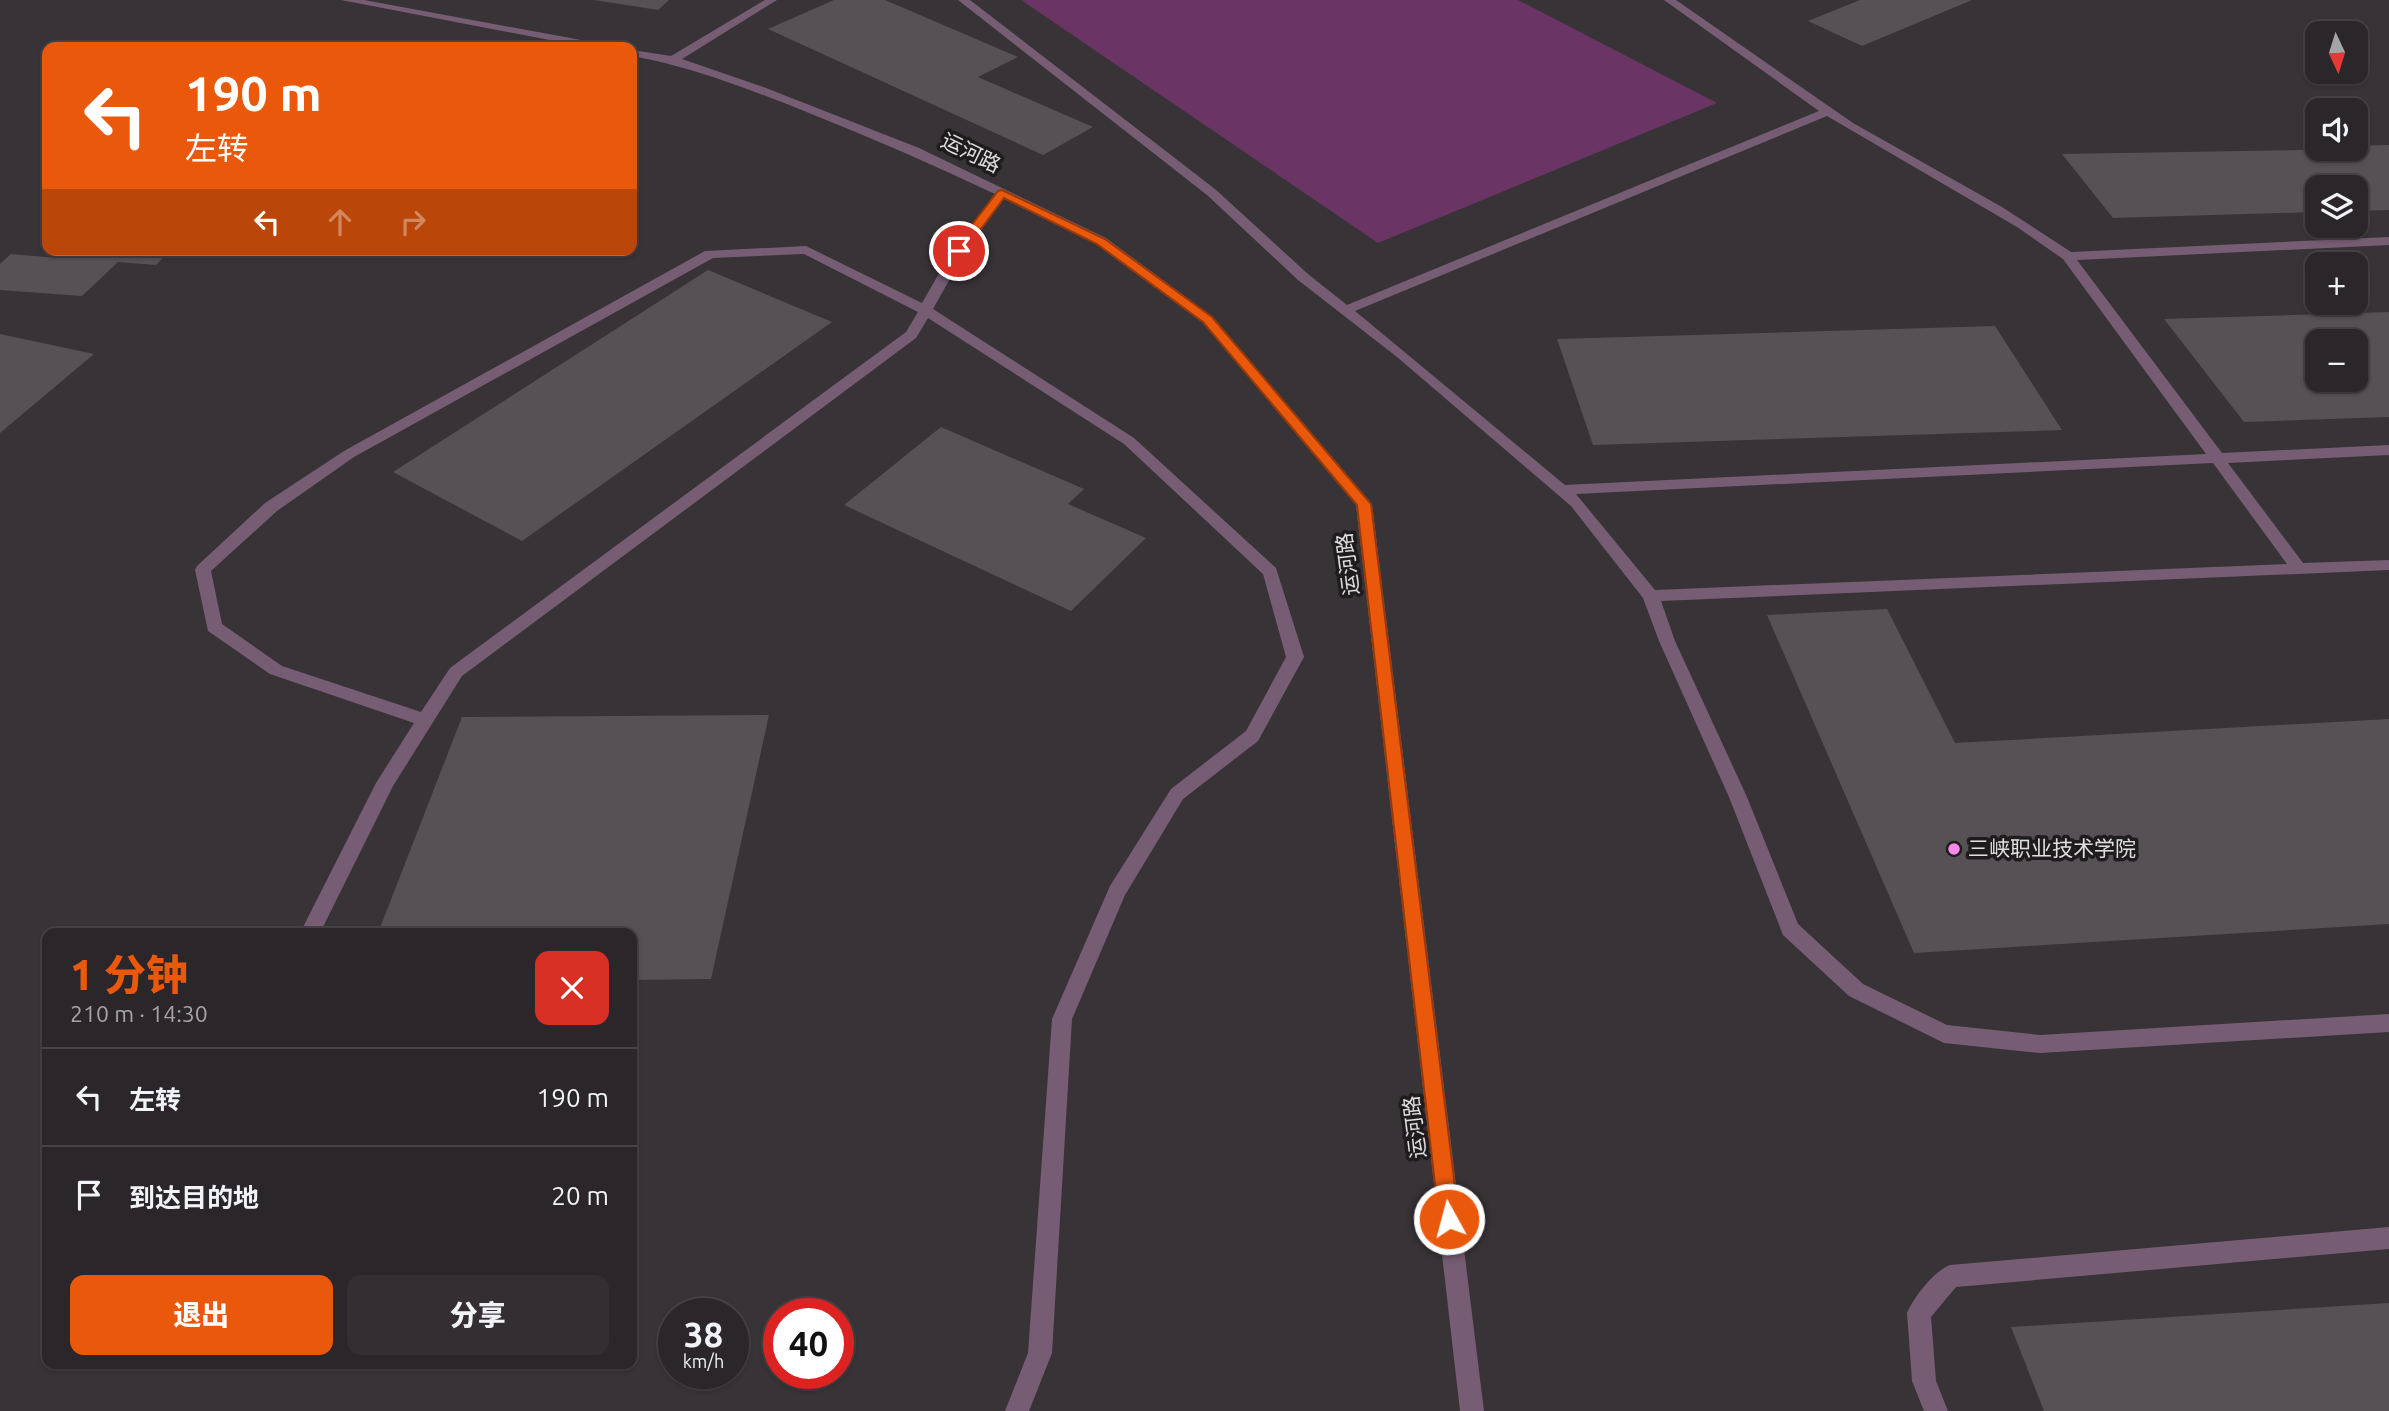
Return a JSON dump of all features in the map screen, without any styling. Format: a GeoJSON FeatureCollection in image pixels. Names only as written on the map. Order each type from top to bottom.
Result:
{"type":"FeatureCollection","features":[{"type":"Feature","properties":{"kind":"street"},"geometry":{"type":"LineString","coordinates":[[346,0],[576,42]]}},
{"type":"Feature","properties":{"kind":"street"},"geometry":{"type":"LineString","coordinates":[[673,60],[772,0]]}},
{"type":"Feature","properties":{"kind":"street"},"geometry":{"type":"LineString","coordinates":[[963,0],[1211,192],[1303,276],[1576,502],[1651,596],[1667,641],[1738,796],[1790,929],[1856,990],[1944,1034],[2040,1044],[2389,1023]]}},
{"type":"Feature","properties":{"kind":"street"},"geometry":{"type":"LineString","coordinates":[[1669,0],[1826,112],[2041,235],[2068,256],[2299,569]]}},
{"type":"Feature","properties":{"kind":"street","name":"运河路"},"geometry":{"type":"LineString","coordinates":[[637,54],[673,60],[762,89],[915,151],[1101,241],[1208,320],[1364,504],[1472,1411]]}},
{"type":"Feature","properties":{"kind":"street"},"geometry":{"type":"LineString","coordinates":[[1346,310],[1826,112]]}},
{"type":"Feature","properties":{"kind":"street"},"geometry":{"type":"LineString","coordinates":[[312,928],[385,783],[456,672],[911,335],[959,251],[1002,193]]}},
{"type":"Feature","properties":{"kind":"street"},"geometry":{"type":"LineString","coordinates":[[2068,256],[2389,242]]}},
{"type":"Feature","properties":{"kind":"street"},"geometry":{"type":"LineString","coordinates":[[425,720],[276,670],[214,627],[203,570],[271,507],[349,454],[710,254],[806,250],[925,310],[1129,441],[1270,572],[1295,657],[1252,736],[1177,794],[1116,892],[1062,1019],[1040,1353],[1017,1411]]}},
{"type":"Feature","properties":{"kind":"street"},"geometry":{"type":"LineString","coordinates":[[1561,491],[2389,450]]}},
{"type":"Feature","properties":{"kind":"street"},"geometry":{"type":"LineString","coordinates":[[1651,596],[2389,565]]}},
{"type":"Feature","properties":{"kind":"street"},"geometry":{"type":"LineString","coordinates":[[1936,1411],[1924,1381],[1919,1313],[1950,1276],[2389,1238]]}},
{"type":"Feature","properties":{"kind":"shaded area"},"geometry":{"type":"Polygon","coordinates":[[[1021,0],[1518,0],[1717,103],[1378,243],[1021,0]]]}},
{"type":"Feature","properties":{"kind":"building"},"geometry":{"type":"Polygon","coordinates":[[[594,0],[669,0],[658,10],[594,0]]]}},
{"type":"Feature","properties":{"kind":"building"},"geometry":{"type":"Polygon","coordinates":[[[834,0],[885,0],[1018,57],[978,77],[1093,127],[1043,155],[768,29],[834,0]]]}},
{"type":"Feature","properties":{"kind":"building"},"geometry":{"type":"Polygon","coordinates":[[[1860,0],[1972,0],[1862,46],[1808,21],[1860,0]]]}},
{"type":"Feature","properties":{"kind":"building"},"geometry":{"type":"Polygon","coordinates":[[[2389,145],[2389,210],[2368,211],[2368,175],[2305,175],[2305,212],[2113,218],[2062,154],[2305,150],[2305,161],[2368,161],[2368,146],[2389,145]]]}},
{"type":"Feature","properties":{"kind":"building"},"geometry":{"type":"Polygon","coordinates":[[[11,254],[58,258],[165,256],[156,265],[118,262],[82,296],[0,290],[0,264],[11,254]]]}},
{"type":"Feature","properties":{"kind":"building"},"geometry":{"type":"Polygon","coordinates":[[[708,270],[832,322],[522,541],[393,472],[708,270]]]}},
{"type":"Feature","properties":{"kind":"building"},"geometry":{"type":"Polygon","coordinates":[[[2389,312],[2389,417],[2244,422],[2164,319],[2368,315],[2368,313],[2389,312]]]}},
{"type":"Feature","properties":{"kind":"building"},"geometry":{"type":"Polygon","coordinates":[[[1995,326],[2062,430],[1593,445],[1557,339],[1995,326]]]}},
{"type":"Feature","properties":{"kind":"building"},"geometry":{"type":"Polygon","coordinates":[[[0,334],[94,354],[0,433],[0,334]]]}},
{"type":"Feature","properties":{"kind":"building"},"geometry":{"type":"Polygon","coordinates":[[[941,427],[1084,489],[1068,504],[1146,538],[1071,611],[844,505],[941,427]]]}},
{"type":"Feature","properties":{"kind":"building"},"geometry":{"type":"Polygon","coordinates":[[[1887,609],[1955,743],[2389,719],[2389,924],[1914,953],[1767,615],[1887,609]]]}},
{"type":"Feature","properties":{"kind":"building"},"geometry":{"type":"Polygon","coordinates":[[[769,715],[711,979],[637,980],[637,928],[380,928],[462,717],[769,715]]]}},
{"type":"Feature","properties":{"kind":"building"},"geometry":{"type":"Polygon","coordinates":[[[2389,1303],[2389,1411],[2044,1411],[2011,1327],[2389,1303]]]}},
{"type":"Feature","properties":{"kind":"place","name":"三峡职业技术学院"},"geometry":{"type":"Point","coordinates":[1954,849]}},
{"type":"Feature","properties":{"kind":"route"},"geometry":{"type":"LineString","coordinates":[[959,251],[1002,193],[1101,241],[1208,320],[1364,504],[1449,1219]]}}]}
